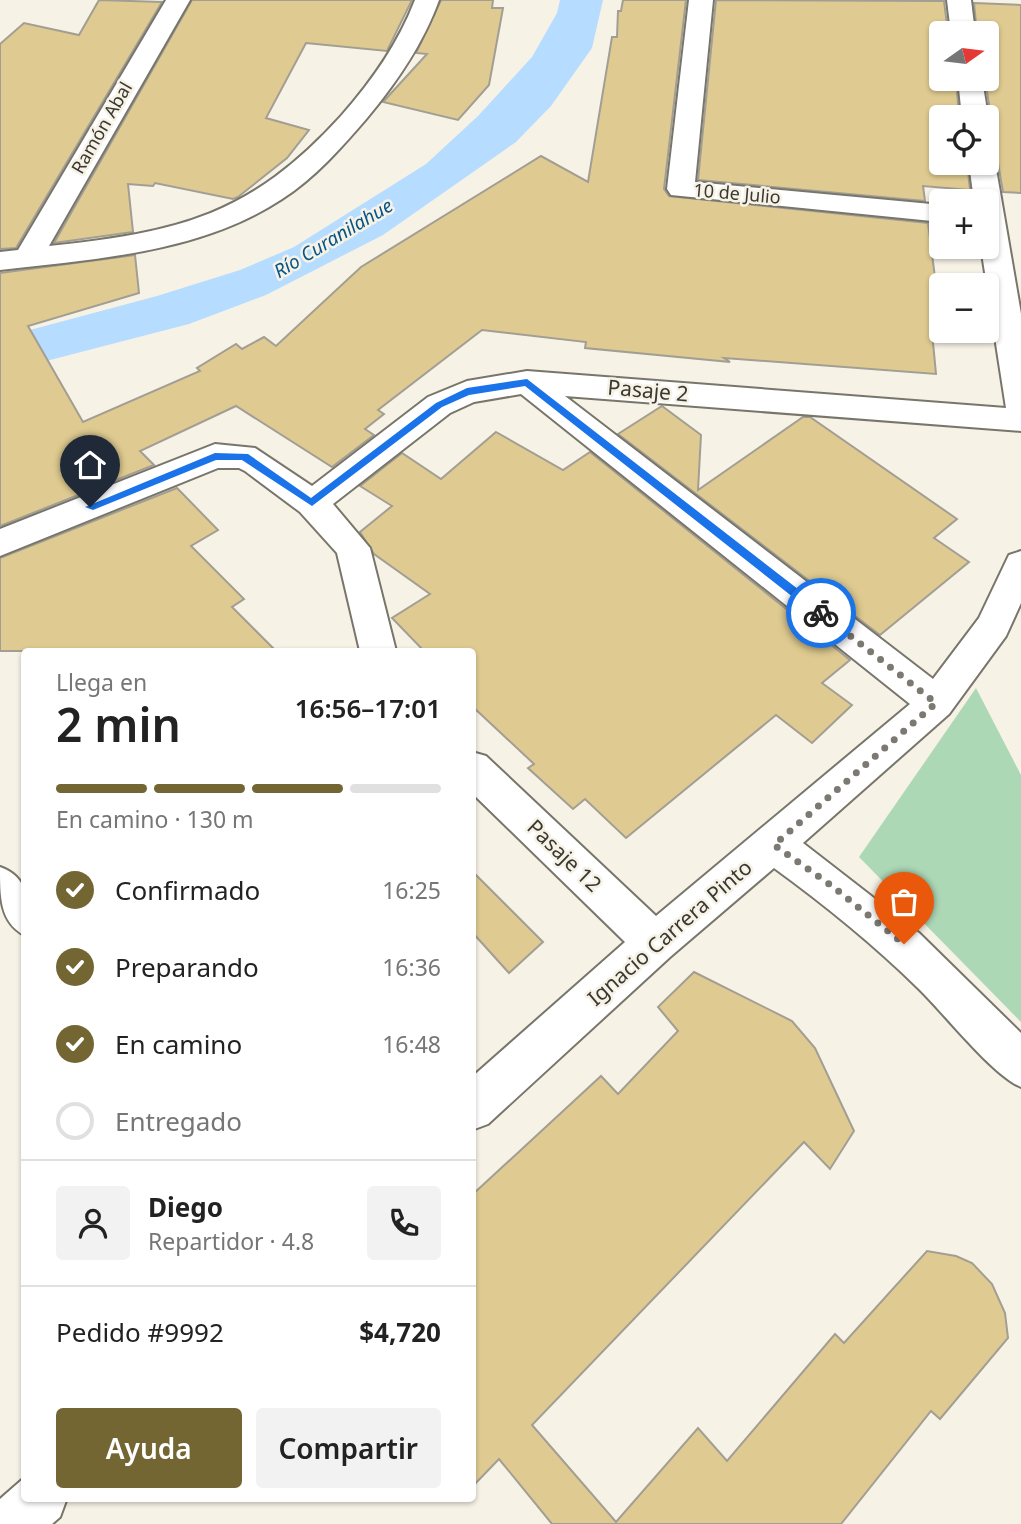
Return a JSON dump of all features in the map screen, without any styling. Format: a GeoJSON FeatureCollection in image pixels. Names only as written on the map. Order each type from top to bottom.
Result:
{"type":"FeatureCollection","features":[{"type":"Feature","properties":{"kind":"street","name":"Ramón Abal"},"geometry":{"type":"LineString","coordinates":[[28,258],[178,0]]}},
{"type":"Feature","properties":{"kind":"street"},"geometry":{"type":"LineString","coordinates":[[0,261],[110,248],[159,238],[207,225],[273,193],[334,139],[376,91],[418,25],[427,0]]}},
{"type":"Feature","properties":{"kind":"street","name":"10 de Julio"},"geometry":{"type":"LineString","coordinates":[[701,0],[681,189],[929,213]]}},
{"type":"Feature","properties":{"kind":"street"},"geometry":{"type":"LineString","coordinates":[[959,0],[962,21]]}},
{"type":"Feature","properties":{"kind":"street"},"geometry":{"type":"LineString","coordinates":[[999,254],[1012,297],[1021,407]]}},
{"type":"Feature","properties":{"kind":"street"},"geometry":{"type":"LineString","coordinates":[[527,382],[936,703]]}},
{"type":"Feature","properties":{"kind":"street","name":"Pasaje 2"},"geometry":{"type":"LineString","coordinates":[[312,503],[439,405],[467,392],[527,382],[1021,420]]}},
{"type":"Feature","properties":{"kind":"street"},"geometry":{"type":"LineString","coordinates":[[0,543],[215,456],[244,456],[312,503],[353,548],[377,648]]}},
{"type":"Feature","properties":{"kind":"street","name":"Ignacio Carrera Pinto"},"geometry":{"type":"LineString","coordinates":[[476,1104],[655,943],[774,845],[936,703],[993,626],[1021,564]]}},
{"type":"Feature","properties":{"kind":"street","name":"Pasaje 12"},"geometry":{"type":"LineString","coordinates":[[476,772],[655,943]]}},
{"type":"Feature","properties":{"kind":"street"},"geometry":{"type":"LineString","coordinates":[[774,845],[890,931],[975,1013],[1021,1065]]}},
{"type":"Feature","properties":{"kind":"street"},"geometry":{"type":"LineString","coordinates":[[0,885],[21,912]]}},
{"type":"Feature","properties":{"kind":"street"},"geometry":{"type":"LineString","coordinates":[[12,1524],[37,1502]]}},
{"type":"Feature","properties":{"kind":"green space"},"geometry":{"type":"Polygon","coordinates":[[[976,688],[1021,775],[1021,1022],[859,857],[976,688]]]}},
{"type":"Feature","properties":{"kind":"water","name":"Río Curanilahue"},"geometry":{"type":"Polygon","coordinates":[[[560,0],[603,0],[592,48],[551,106],[516,142],[383,235],[266,295],[189,324],[0,373],[0,338],[157,296],[240,270],[294,247],[426,164],[478,116],[532,57],[557,13],[560,0]]]}},
{"type":"Feature","properties":{"kind":"building"},"geometry":{"type":"Polygon","coordinates":[[[99,0],[162,2],[16,248],[0,249],[0,44],[24,23],[79,35],[99,0]]]}},
{"type":"Feature","properties":{"kind":"building"},"geometry":{"type":"Polygon","coordinates":[[[192,0],[412,0],[387,51],[306,43],[266,118],[309,130],[287,158],[238,197],[233,199],[155,183],[153,186],[128,184],[133,232],[54,243],[192,0]]]}},
{"type":"Feature","properties":{"kind":"building"},"geometry":{"type":"Polygon","coordinates":[[[441,0],[493,0],[492,8],[503,8],[489,85],[458,120],[383,102],[427,54],[416,53],[441,0]]]}},
{"type":"Feature","properties":{"kind":"building"},"geometry":{"type":"Polygon","coordinates":[[[623,0],[686,0],[664,189],[669,196],[928,223],[929,259],[933,259],[934,273],[929,273],[929,343],[933,343],[936,374],[724,358],[730,362],[585,348],[586,342],[482,330],[378,410],[384,414],[365,429],[374,435],[332,467],[236,406],[140,451],[154,465],[0,526],[0,273],[135,255],[139,293],[28,326],[83,422],[200,371],[197,368],[236,344],[242,349],[264,337],[276,346],[361,267],[541,156],[588,182],[612,37],[617,37],[618,11],[621,11],[623,0]]]}},
{"type":"Feature","properties":{"kind":"building"},"geometry":{"type":"Polygon","coordinates":[[[716,0],[944,1],[946,21],[929,21],[929,91],[957,91],[958,105],[929,105],[929,175],[968,175],[970,189],[923,186],[925,201],[698,180],[716,0]]]}},
{"type":"Feature","properties":{"kind":"building"},"geometry":{"type":"Polygon","coordinates":[[[974,3],[1021,5],[1021,193],[1003,192],[999,169],[999,105],[989,105],[987,91],[999,91],[999,21],[976,21],[974,3]]]}},
{"type":"Feature","properties":{"kind":"building"},"geometry":{"type":"Polygon","coordinates":[[[662,406],[701,435],[698,490],[803,417],[810,417],[957,519],[934,538],[969,562],[880,635],[618,434],[662,406]]]}},
{"type":"Feature","properties":{"kind":"building"},"geometry":{"type":"Polygon","coordinates":[[[496,432],[563,470],[590,452],[850,660],[822,683],[852,705],[812,743],[776,715],[626,838],[585,799],[573,809],[528,768],[534,764],[476,710],[476,648],[421,648],[392,618],[430,594],[374,554],[360,532],[392,506],[360,486],[402,453],[441,479],[496,432]]]}},
{"type":"Feature","properties":{"kind":"building"},"geometry":{"type":"Polygon","coordinates":[[[177,488],[218,530],[191,546],[244,599],[232,607],[273,648],[21,648],[21,651],[0,651],[0,558],[177,488]]]}},
{"type":"Feature","properties":{"kind":"building"},"geometry":{"type":"Polygon","coordinates":[[[476,875],[543,942],[509,973],[476,936],[476,875]]]}},
{"type":"Feature","properties":{"kind":"building"},"geometry":{"type":"Polygon","coordinates":[[[694,972],[792,1021],[815,1048],[854,1131],[830,1169],[804,1142],[532,1425],[616,1522],[698,1428],[727,1461],[835,1334],[844,1343],[927,1251],[956,1256],[972,1263],[992,1284],[1005,1313],[1008,1338],[940,1419],[931,1411],[841,1524],[552,1524],[499,1459],[476,1483],[476,1191],[601,1076],[618,1094],[678,1031],[658,1007],[694,972]]]}},
{"type":"Feature","properties":{"kind":"way so far"},"geometry":{"type":"LineString","coordinates":[[821,613],[936,703],[774,845],[832,886],[904,944]]}},
{"type":"Feature","properties":{"kind":"route"},"geometry":{"type":"LineString","coordinates":[[90,507],[215,456],[244,456],[312,503],[439,405],[467,392],[527,382],[821,613]]}}]}
